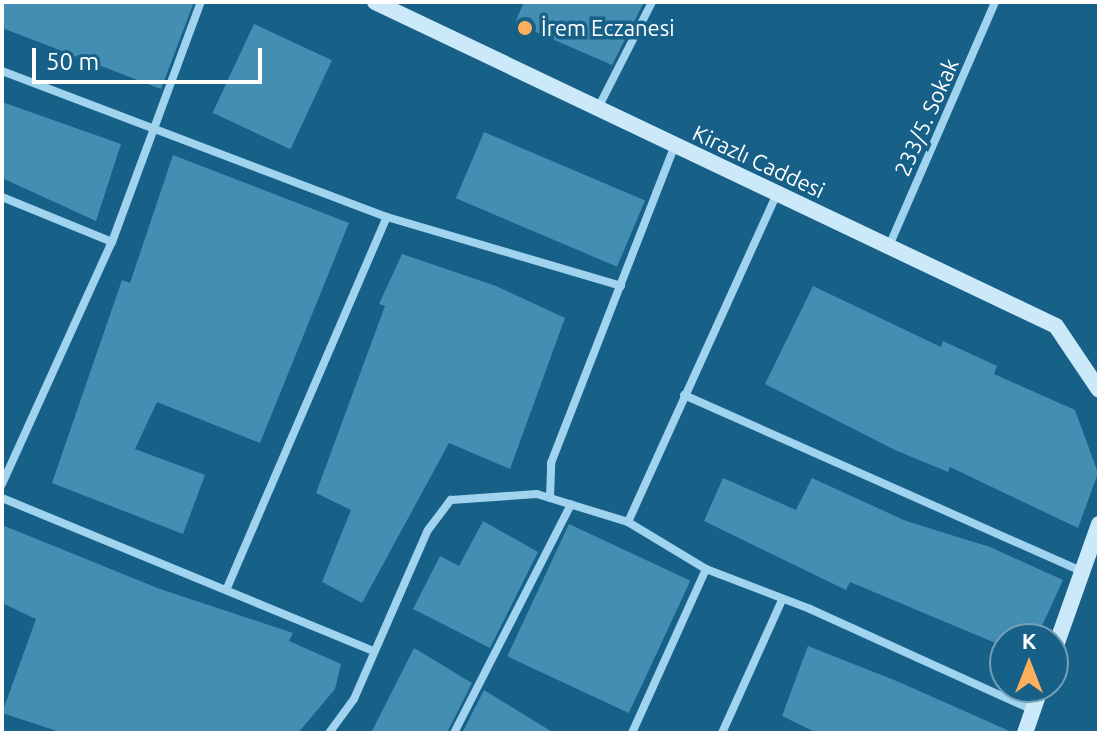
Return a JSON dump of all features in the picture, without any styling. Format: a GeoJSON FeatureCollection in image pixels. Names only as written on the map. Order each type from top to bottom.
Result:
{"type":"FeatureCollection","features":[{"type":"Feature","properties":{"kind":"main road","name":"Kirazlı Caddesi"},"geometry":{"type":"LineString","coordinates":[[375,2],[1056,326],[1098,386]]}},
{"type":"Feature","properties":{"kind":"main road"},"geometry":{"type":"LineString","coordinates":[[1064,623],[1099,524]]}},
{"type":"Feature","properties":{"kind":"main road"},"geometry":{"type":"LineString","coordinates":[[1025,733],[1035,703]]}},
{"type":"Feature","properties":{"kind":"street"},"geometry":{"type":"LineString","coordinates":[[2,484],[112,242],[201,2]]}},
{"type":"Feature","properties":{"kind":"street"},"geometry":{"type":"LineString","coordinates":[[598,108],[652,2]]}},
{"type":"Feature","properties":{"kind":"street","name":"233/5. Sokak"},"geometry":{"type":"LineString","coordinates":[[889,246],[995,2]]}},
{"type":"Feature","properties":{"kind":"street"},"geometry":{"type":"LineString","coordinates":[[2,71],[387,217],[621,286]]}},
{"type":"Feature","properties":{"kind":"street"},"geometry":{"type":"LineString","coordinates":[[550,498],[551,463],[675,145]]}},
{"type":"Feature","properties":{"kind":"street"},"geometry":{"type":"LineString","coordinates":[[628,522],[777,193]]}},
{"type":"Feature","properties":{"kind":"street"},"geometry":{"type":"LineString","coordinates":[[2,197],[112,242]]}},
{"type":"Feature","properties":{"kind":"street"},"geometry":{"type":"LineString","coordinates":[[227,588],[387,217]]}},
{"type":"Feature","properties":{"kind":"street"},"geometry":{"type":"LineString","coordinates":[[684,395],[1082,571]]}},
{"type":"Feature","properties":{"kind":"street"},"geometry":{"type":"LineString","coordinates":[[329,733],[354,699],[371,650],[428,530],[451,500],[537,494],[628,522],[706,569],[1033,710]]}},
{"type":"Feature","properties":{"kind":"street"},"geometry":{"type":"LineString","coordinates":[[2,498],[227,588],[371,650]]}},
{"type":"Feature","properties":{"kind":"street"},"geometry":{"type":"LineString","coordinates":[[454,733],[571,504]]}},
{"type":"Feature","properties":{"kind":"street"},"geometry":{"type":"LineString","coordinates":[[632,733],[706,569]]}},
{"type":"Feature","properties":{"kind":"street"},"geometry":{"type":"LineString","coordinates":[[722,733],[782,600]]}},
{"type":"Feature","properties":{"kind":"building"},"geometry":{"type":"Polygon","coordinates":[[[2,2],[194,2],[161,89],[2,28],[2,2]]]}},
{"type":"Feature","properties":{"kind":"building"},"geometry":{"type":"Polygon","coordinates":[[[524,2],[644,2],[612,65],[515,23],[524,2]]]}},
{"type":"Feature","properties":{"kind":"building"},"geometry":{"type":"Polygon","coordinates":[[[254,24],[332,60],[291,149],[213,113],[254,24]]]}},
{"type":"Feature","properties":{"kind":"building"},"geometry":{"type":"Polygon","coordinates":[[[2,102],[121,144],[96,221],[2,178],[2,102]]]}},
{"type":"Feature","properties":{"kind":"building"},"geometry":{"type":"Polygon","coordinates":[[[484,132],[645,200],[617,267],[456,198],[484,132]]]}},
{"type":"Feature","properties":{"kind":"building"},"geometry":{"type":"Polygon","coordinates":[[[173,155],[349,223],[260,443],[157,402],[135,449],[205,475],[183,534],[52,483],[122,280],[130,283],[173,155]]]}},
{"type":"Feature","properties":{"kind":"building"},"geometry":{"type":"Polygon","coordinates":[[[402,254],[496,286],[565,318],[510,469],[449,443],[362,603],[322,582],[351,510],[316,493],[385,306],[379,304],[402,254]]]}},
{"type":"Feature","properties":{"kind":"building"},"geometry":{"type":"Polygon","coordinates":[[[813,286],[941,347],[943,341],[997,366],[994,374],[1075,410],[1098,473],[1078,528],[950,467],[948,472],[895,450],[765,384],[813,286]]]}},
{"type":"Feature","properties":{"kind":"building"},"geometry":{"type":"Polygon","coordinates":[[[723,478],[796,510],[812,478],[906,521],[990,547],[1063,580],[1043,623],[989,623],[989,640],[850,582],[846,590],[704,521],[723,478]]]}},
{"type":"Feature","properties":{"kind":"building"},"geometry":{"type":"Polygon","coordinates":[[[483,521],[538,552],[490,648],[413,609],[440,556],[459,566],[483,521]]]}},
{"type":"Feature","properties":{"kind":"building"},"geometry":{"type":"Polygon","coordinates":[[[569,524],[690,581],[629,713],[507,656],[569,524]]]}},
{"type":"Feature","properties":{"kind":"building"},"geometry":{"type":"Polygon","coordinates":[[[2,525],[160,589],[293,633],[289,641],[341,664],[335,689],[298,733],[63,733],[2,713],[36,619],[2,603],[2,525]]]}},
{"type":"Feature","properties":{"kind":"building"},"geometry":{"type":"Polygon","coordinates":[[[808,646],[1014,733],[817,733],[782,716],[808,646]]]}},
{"type":"Feature","properties":{"kind":"building"},"geometry":{"type":"Polygon","coordinates":[[[414,648],[472,683],[447,733],[371,733],[414,648]]]}},
{"type":"Feature","properties":{"kind":"building"},"geometry":{"type":"Polygon","coordinates":[[[484,690],[554,733],[462,733],[484,690]]]}},
{"type":"Feature","properties":{"kind":"place","name":"İrem Eczanesi"},"geometry":{"type":"Point","coordinates":[525,28]}}]}
